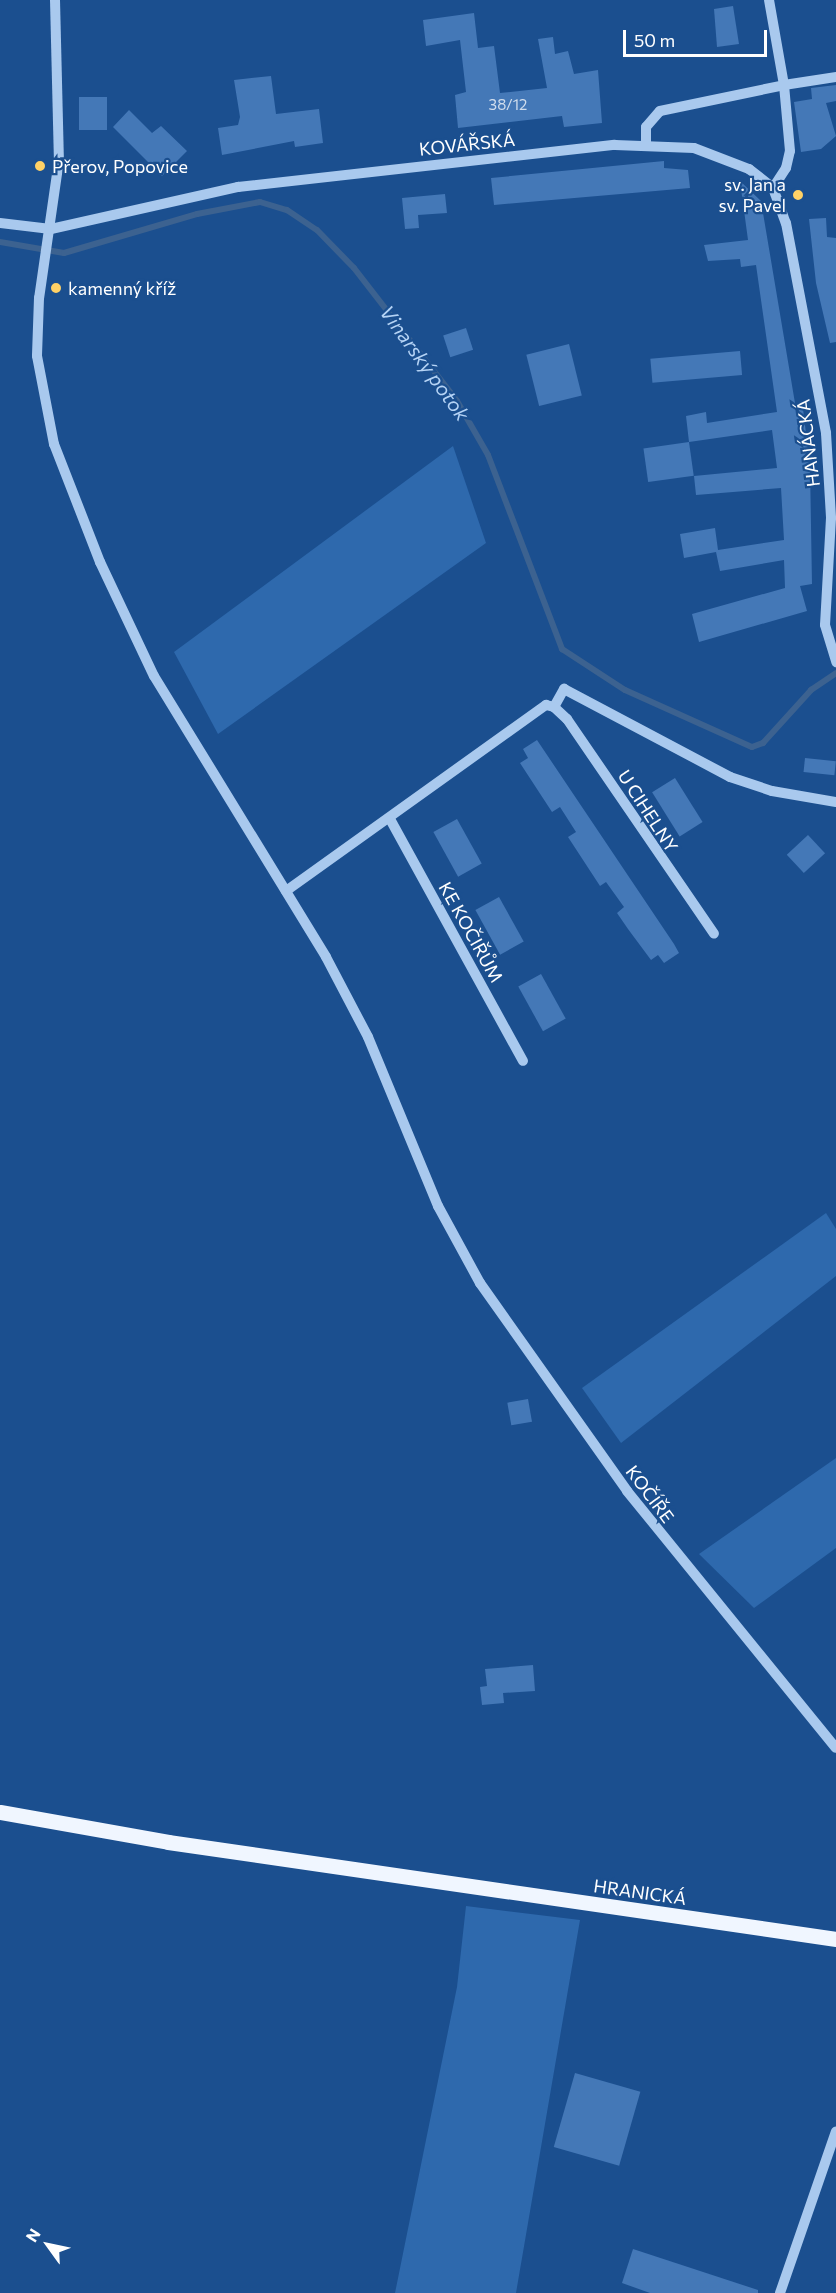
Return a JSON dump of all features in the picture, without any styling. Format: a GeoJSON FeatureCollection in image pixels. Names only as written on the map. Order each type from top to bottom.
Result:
{"type":"FeatureCollection","features":[{"type":"Feature","properties":{"kind":"main road","name":"HRANICKÁ"},"geometry":{"type":"LineString","coordinates":[[0,1812],[168,1842],[836,1939]]}},
{"type":"Feature","properties":{"kind":"street","name":"KOČÍŘE"},"geometry":{"type":"LineString","coordinates":[[54,0],[60,137],[51,229],[38,315],[40,375],[54,444],[74,501],[154,676],[286,891],[368,1037],[458,1245],[480,1283],[620,1482],[836,1748]]}},
{"type":"Feature","properties":{"kind":"street"},"geometry":{"type":"LineString","coordinates":[[769,0],[783,85],[790,151],[786,168],[773,188]]}},
{"type":"Feature","properties":{"kind":"street"},"geometry":{"type":"LineString","coordinates":[[646,144],[646,127],[660,111],[783,85],[836,77]]}},
{"type":"Feature","properties":{"kind":"street","name":"KOVÁŘSKÁ"},"geometry":{"type":"LineString","coordinates":[[0,223],[51,229],[238,187],[519,154],[646,144],[708,151],[749,170],[773,188]]}},
{"type":"Feature","properties":{"kind":"street","name":"HANÁCKÁ"},"geometry":{"type":"LineString","coordinates":[[773,188],[794,255],[830,453],[831,535],[825,625],[836,662]]}},
{"type":"Feature","properties":{"kind":"street"},"geometry":{"type":"LineString","coordinates":[[286,891],[390,819],[536,709],[554,707],[564,689],[730,777],[772,790],[836,802]]}},
{"type":"Feature","properties":{"kind":"street","name":"U CIHELNY"},"geometry":{"type":"LineString","coordinates":[[554,707],[567,719],[714,934]]}},
{"type":"Feature","properties":{"kind":"street","name":"KE KOČIŘŮM"},"geometry":{"type":"LineString","coordinates":[[390,819],[523,1061]]}},
{"type":"Feature","properties":{"kind":"street"},"geometry":{"type":"LineString","coordinates":[[780,2293],[836,2131]]}},
{"type":"Feature","properties":{"kind":"shaded area"},"geometry":{"type":"Polygon","coordinates":[[[453,446],[486,543],[218,734],[174,652],[453,446]]]}},
{"type":"Feature","properties":{"kind":"shaded area"},"geometry":{"type":"Polygon","coordinates":[[[826,1213],[836,1229],[836,1276],[621,1443],[582,1388],[826,1213]]]}},
{"type":"Feature","properties":{"kind":"shaded area"},"geometry":{"type":"Polygon","coordinates":[[[836,1458],[836,1548],[754,1608],[699,1554],[836,1458]]]}},
{"type":"Feature","properties":{"kind":"shaded area"},"geometry":{"type":"Polygon","coordinates":[[[466,1906],[580,1920],[516,2293],[395,2293],[457,1987],[466,1906]]]}},
{"type":"Feature","properties":{"kind":"building"},"geometry":{"type":"Polygon","coordinates":[[[733,6],[739,44],[717,47],[714,9],[733,6]]]}},
{"type":"Feature","properties":{"kind":"building"},"geometry":{"type":"Polygon","coordinates":[[[474,13],[478,48],[494,46],[500,93],[547,88],[538,39],[553,37],[555,54],[568,51],[574,74],[598,70],[602,123],[564,127],[562,116],[458,128],[455,95],[466,92],[460,40],[426,46],[423,20],[474,13]]]}},
{"type":"Feature","properties":{"kind":"building"},"geometry":{"type":"Polygon","coordinates":[[[271,76],[276,114],[319,109],[323,143],[295,147],[294,141],[222,155],[218,128],[238,125],[240,117],[234,80],[271,76]]]}},
{"type":"Feature","properties":{"kind":"building"},"geometry":{"type":"Polygon","coordinates":[[[836,85],[836,101],[826,103],[836,136],[821,149],[801,152],[794,102],[812,99],[811,88],[836,85]]]}},
{"type":"Feature","properties":{"kind":"building"},"geometry":{"type":"Polygon","coordinates":[[[79,97],[107,97],[107,130],[79,130],[79,97]]]}},
{"type":"Feature","properties":{"kind":"building"},"geometry":{"type":"Polygon","coordinates":[[[129,110],[152,133],[161,126],[187,151],[162,176],[113,127],[129,110]]]}},
{"type":"Feature","properties":{"kind":"building"},"geometry":{"type":"Polygon","coordinates":[[[664,161],[664,168],[688,170],[690,188],[494,205],[491,178],[664,161]]]}},
{"type":"Feature","properties":{"kind":"building"},"geometry":{"type":"Polygon","coordinates":[[[740,181],[761,201],[796,409],[803,409],[810,466],[812,584],[800,586],[807,611],[699,642],[692,614],[785,588],[784,560],[720,571],[716,552],[684,558],[680,534],[715,528],[718,550],[784,540],[781,488],[696,495],[694,476],[777,468],[772,430],[689,442],[686,416],[706,412],[707,423],[777,412],[756,265],[741,267],[740,259],[708,261],[704,245],[748,240],[740,181]]]}},
{"type":"Feature","properties":{"kind":"building"},"geometry":{"type":"Polygon","coordinates":[[[445,194],[447,213],[418,215],[419,228],[405,229],[402,198],[445,194]]]}},
{"type":"Feature","properties":{"kind":"building"},"geometry":{"type":"Polygon","coordinates":[[[826,218],[827,237],[836,238],[836,342],[830,343],[816,283],[809,219],[826,218]]]}},
{"type":"Feature","properties":{"kind":"building"},"geometry":{"type":"Polygon","coordinates":[[[466,328],[473,350],[450,357],[443,335],[466,328]]]}},
{"type":"Feature","properties":{"kind":"building"},"geometry":{"type":"Polygon","coordinates":[[[569,344],[582,395],[539,406],[526,355],[569,344]]]}},
{"type":"Feature","properties":{"kind":"building"},"geometry":{"type":"Polygon","coordinates":[[[740,351],[742,375],[652,383],[650,359],[740,351]]]}},
{"type":"Feature","properties":{"kind":"building"},"geometry":{"type":"Polygon","coordinates":[[[689,442],[694,476],[648,482],[643,448],[689,442]]]}},
{"type":"Feature","properties":{"kind":"building"},"geometry":{"type":"Polygon","coordinates":[[[537,740],[674,944],[679,953],[664,963],[658,955],[651,960],[628,929],[617,913],[624,907],[606,882],[600,886],[568,837],[576,832],[560,807],[552,812],[520,763],[528,758],[523,749],[537,740]]]}},
{"type":"Feature","properties":{"kind":"building"},"geometry":{"type":"Polygon","coordinates":[[[805,758],[836,761],[834,775],[804,772],[805,758]]]}},
{"type":"Feature","properties":{"kind":"building"},"geometry":{"type":"Polygon","coordinates":[[[675,778],[703,822],[680,836],[652,792],[675,778]]]}},
{"type":"Feature","properties":{"kind":"building"},"geometry":{"type":"Polygon","coordinates":[[[457,819],[482,864],[458,877],[433,832],[457,819]]]}},
{"type":"Feature","properties":{"kind":"building"},"geometry":{"type":"Polygon","coordinates":[[[808,835],[825,853],[804,873],[787,855],[808,835]]]}},
{"type":"Feature","properties":{"kind":"building"},"geometry":{"type":"Polygon","coordinates":[[[499,897],[524,942],[500,955],[475,910],[499,897]]]}},
{"type":"Feature","properties":{"kind":"building"},"geometry":{"type":"Polygon","coordinates":[[[541,974],[566,1019],[543,1031],[518,987],[541,974]]]}},
{"type":"Feature","properties":{"kind":"building"},"geometry":{"type":"Polygon","coordinates":[[[528,1399],[532,1422],[511,1425],[507,1403],[528,1399]]]}},
{"type":"Feature","properties":{"kind":"building"},"geometry":{"type":"Polygon","coordinates":[[[533,1665],[535,1691],[503,1693],[504,1703],[482,1705],[480,1687],[487,1686],[485,1669],[533,1665]]]}},
{"type":"Feature","properties":{"kind":"building"},"geometry":{"type":"Polygon","coordinates":[[[575,2073],[640,2092],[619,2166],[554,2147],[575,2073]]]}},
{"type":"Feature","properties":{"kind":"building"},"geometry":{"type":"Polygon","coordinates":[[[633,2249],[758,2290],[758,2293],[650,2293],[622,2283],[633,2249]]]}},
{"type":"Feature","properties":{"kind":"waterway","name":"Vinarský potok"},"geometry":{"type":"LineString","coordinates":[[0,242],[64,253],[197,214],[260,202],[287,210],[317,230],[354,268],[457,401],[488,455],[562,649],[625,690],[752,747],[763,743],[811,690],[836,673]]}},
{"type":"Feature","properties":{"kind":"place","name":"Přerov, Popovice"},"geometry":{"type":"Point","coordinates":[40,166]}},
{"type":"Feature","properties":{"kind":"place","name":"sv. Jan a sv. Pavel"},"geometry":{"type":"Point","coordinates":[798,195]}},
{"type":"Feature","properties":{"kind":"place","name":"kamenný kříž"},"geometry":{"type":"Point","coordinates":[56,288]}}]}
